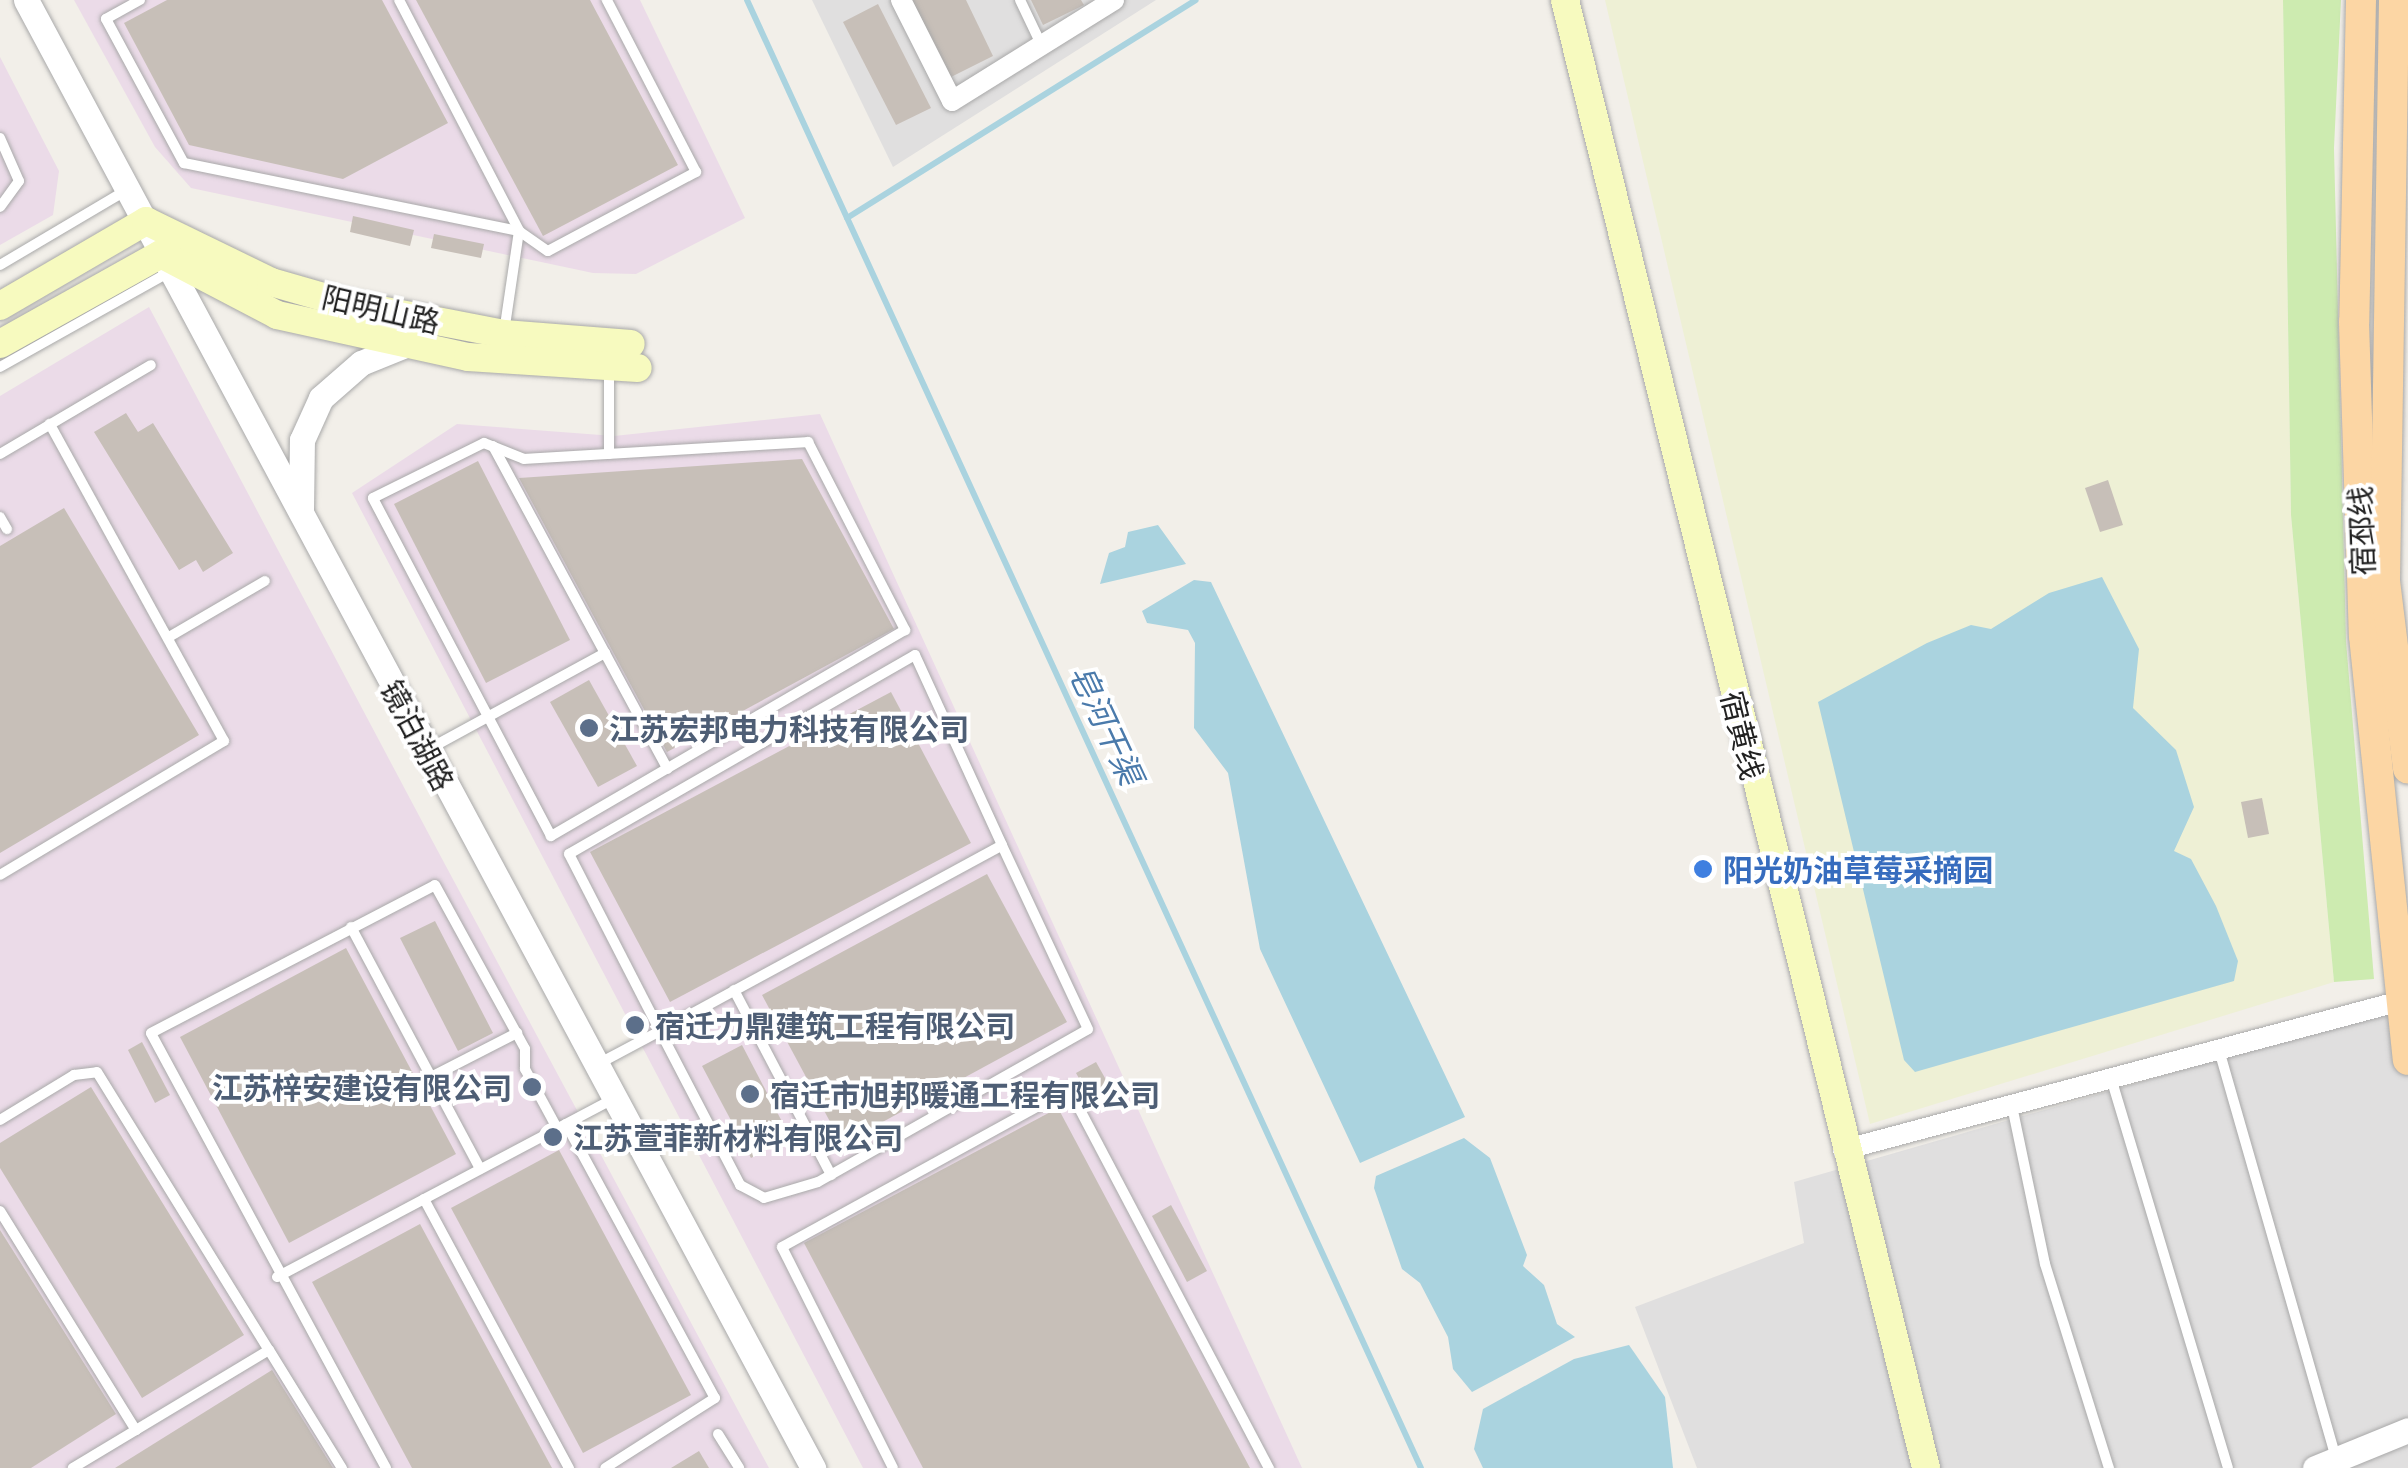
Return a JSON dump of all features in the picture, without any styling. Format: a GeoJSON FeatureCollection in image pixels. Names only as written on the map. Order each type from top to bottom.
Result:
{"type":"FeatureCollection","features":[{"type":"Feature","properties":{"kind":"main road","name":"宿黄线"},"geometry":{"type":"LineString","coordinates":[[1565,0],[1843,1150],[1926,1468]]}},
{"type":"Feature","properties":{"kind":"main road","name":"宿邳线"},"geometry":{"type":"LineString","coordinates":[[2361,0],[2354,322],[2364,636],[2408,1060]]}},
{"type":"Feature","properties":{"kind":"main road","name":"宿邳线"},"geometry":{"type":"LineString","coordinates":[[2394,0],[2398,395],[2385,581],[2408,769]]}},
{"type":"Feature","properties":{"kind":"main road"},"geometry":{"type":"LineString","coordinates":[[0,306],[146,221]]}},
{"type":"Feature","properties":{"kind":"main road","name":"阳明山路"},"geometry":{"type":"LineString","coordinates":[[146,221],[271,282],[503,346],[609,366],[634,356],[503,346],[405,344],[277,315],[166,263]]}},
{"type":"Feature","properties":{"kind":"main road"},"geometry":{"type":"LineString","coordinates":[[0,344],[166,263]]}},
{"type":"Feature","properties":{"kind":"street","name":"镜泊湖路"},"geometry":{"type":"LineString","coordinates":[[26,0],[812,1468]]}},
{"type":"Feature","properties":{"kind":"street"},"geometry":{"type":"LineString","coordinates":[[901,0],[952,101],[1114,0]]}},
{"type":"Feature","properties":{"kind":"street"},"geometry":{"type":"LineString","coordinates":[[302,519],[302,440],[321,398],[360,363],[405,344]]}},
{"type":"Feature","properties":{"kind":"street"},"geometry":{"type":"LineString","coordinates":[[1843,1150],[2404,1000]]}},
{"type":"Feature","properties":{"kind":"street"},"geometry":{"type":"LineString","coordinates":[[2330,1465],[2408,1430]]}},
{"type":"Feature","properties":{"kind":"lane"},"geometry":{"type":"LineString","coordinates":[[140,0],[106,19],[184,163],[519,230],[548,251],[696,172],[607,0]]}},
{"type":"Feature","properties":{"kind":"lane"},"geometry":{"type":"LineString","coordinates":[[400,0],[519,230],[503,346]]}},
{"type":"Feature","properties":{"kind":"lane"},"geometry":{"type":"LineString","coordinates":[[1020,0],[1042,46]]}},
{"type":"Feature","properties":{"kind":"lane"},"geometry":{"type":"LineString","coordinates":[[0,138],[19,181],[0,207]]}},
{"type":"Feature","properties":{"kind":"lane"},"geometry":{"type":"LineString","coordinates":[[0,264],[127,190]]}},
{"type":"Feature","properties":{"kind":"lane"},"geometry":{"type":"LineString","coordinates":[[0,367],[166,263]]}},
{"type":"Feature","properties":{"kind":"lane"},"geometry":{"type":"LineString","coordinates":[[0,454],[151,365]]}},
{"type":"Feature","properties":{"kind":"lane"},"geometry":{"type":"LineString","coordinates":[[609,366],[609,454]]}},
{"type":"Feature","properties":{"kind":"lane"},"geometry":{"type":"LineString","coordinates":[[0,874],[224,741],[50,424]]}},
{"type":"Feature","properties":{"kind":"lane"},"geometry":{"type":"LineString","coordinates":[[493,445],[668,769]]}},
{"type":"Feature","properties":{"kind":"lane"},"geometry":{"type":"LineString","coordinates":[[493,445],[524,459],[817,447],[904,620],[899,639],[551,836],[374,498],[467,448],[493,445]]}},
{"type":"Feature","properties":{"kind":"lane"},"geometry":{"type":"LineString","coordinates":[[0,517],[7,529]]}},
{"type":"Feature","properties":{"kind":"lane"},"geometry":{"type":"LineString","coordinates":[[169,637],[265,581]]}},
{"type":"Feature","properties":{"kind":"lane"},"geometry":{"type":"LineString","coordinates":[[426,750],[605,653]]}},
{"type":"Feature","properties":{"kind":"lane"},"geometry":{"type":"LineString","coordinates":[[915,655],[1088,1029],[831,1175],[751,1196],[660,1031],[569,854],[915,655]]}},
{"type":"Feature","properties":{"kind":"lane"},"geometry":{"type":"LineString","coordinates":[[596,1065],[1002,845]]}},
{"type":"Feature","properties":{"kind":"lane"},"geometry":{"type":"LineString","coordinates":[[386,1468],[276,1277],[151,1033],[350,926],[436,885],[517,1033],[562,1126],[715,1398],[605,1468]]}},
{"type":"Feature","properties":{"kind":"lane"},"geometry":{"type":"LineString","coordinates":[[350,926],[480,1169]]}},
{"type":"Feature","properties":{"kind":"lane"},"geometry":{"type":"LineString","coordinates":[[734,990],[831,1175]]}},
{"type":"Feature","properties":{"kind":"lane"},"geometry":{"type":"LineString","coordinates":[[431,1077],[517,1033]]}},
{"type":"Feature","properties":{"kind":"lane"},"geometry":{"type":"LineString","coordinates":[[2219,1050],[2330,1465]]}},
{"type":"Feature","properties":{"kind":"lane"},"geometry":{"type":"LineString","coordinates":[[0,1120],[74,1075],[97,1072],[342,1468]]}},
{"type":"Feature","properties":{"kind":"lane"},"geometry":{"type":"LineString","coordinates":[[2111,1078],[2228,1468]]}},
{"type":"Feature","properties":{"kind":"lane"},"geometry":{"type":"LineString","coordinates":[[892,1468],[782,1248],[1069,1089],[1269,1468]]}},
{"type":"Feature","properties":{"kind":"lane"},"geometry":{"type":"LineString","coordinates":[[276,1277],[614,1098]]}},
{"type":"Feature","properties":{"kind":"lane"},"geometry":{"type":"LineString","coordinates":[[2012,1105],[2045,1264],[2109,1468]]}},
{"type":"Feature","properties":{"kind":"lane"},"geometry":{"type":"LineString","coordinates":[[424,1199],[569,1468]]}},
{"type":"Feature","properties":{"kind":"lane"},"geometry":{"type":"LineString","coordinates":[[0,1210],[136,1430]]}},
{"type":"Feature","properties":{"kind":"lane"},"geometry":{"type":"LineString","coordinates":[[73,1468],[268,1350]]}},
{"type":"Feature","properties":{"kind":"lane"},"geometry":{"type":"LineString","coordinates":[[718,1434],[739,1468]]}},
{"type":"Feature","properties":{"kind":"shaded area"},"geometry":{"type":"Polygon","coordinates":[[[74,0],[640,0],[745,218],[636,274],[593,273],[191,188],[155,147],[74,0]]]}},
{"type":"Feature","properties":{"kind":"shaded area"},"geometry":{"type":"Polygon","coordinates":[[[812,0],[1156,0],[893,167],[812,0]]]}},
{"type":"Feature","properties":{"kind":"shaded area"},"geometry":{"type":"Polygon","coordinates":[[[0,57],[59,171],[53,215],[0,245],[0,57]]]}},
{"type":"Feature","properties":{"kind":"shaded area"},"geometry":{"type":"Polygon","coordinates":[[[149,307],[769,1468],[0,1468],[0,396],[149,307]]]}},
{"type":"Feature","properties":{"kind":"shaded area"},"geometry":{"type":"Polygon","coordinates":[[[820,414],[1302,1468],[863,1468],[352,493],[457,424],[614,436],[820,414]]]}},
{"type":"Feature","properties":{"kind":"shaded area"},"geometry":{"type":"Polygon","coordinates":[[[2408,1005],[2408,1468],[1697,1468],[1635,1307],[1804,1243],[1794,1182],[2408,1005]]]}},
{"type":"Feature","properties":{"kind":"green space"},"geometry":{"type":"Polygon","coordinates":[[[1605,0],[2283,0],[2291,515],[2334,982],[1870,1124],[1605,0]]]}},
{"type":"Feature","properties":{"kind":"green space"},"geometry":{"type":"Polygon","coordinates":[[[2283,0],[2341,0],[2334,148],[2346,641],[2374,979],[2334,982],[2291,515],[2283,0]]]}},
{"type":"Feature","properties":{"kind":"water"},"geometry":{"type":"Polygon","coordinates":[[[1158,525],[1186,564],[1100,584],[1109,553],[1125,547],[1128,532],[1158,525]]]}},
{"type":"Feature","properties":{"kind":"water"},"geometry":{"type":"Polygon","coordinates":[[[2102,577],[2139,649],[2133,708],[2176,750],[2194,807],[2174,851],[2191,859],[2216,906],[2238,961],[2234,981],[1915,1072],[1904,1060],[1818,702],[1927,643],[1971,625],[1991,629],[2049,593],[2102,577]]]}},
{"type":"Feature","properties":{"kind":"water"},"geometry":{"type":"Polygon","coordinates":[[[1194,580],[1211,582],[1465,1117],[1360,1163],[1260,949],[1228,773],[1194,728],[1195,643],[1188,630],[1147,623],[1142,611],[1194,580]]]}},
{"type":"Feature","properties":{"kind":"water"},"geometry":{"type":"Polygon","coordinates":[[[1464,1138],[1490,1158],[1527,1255],[1523,1266],[1544,1285],[1557,1324],[1575,1337],[1472,1392],[1453,1369],[1448,1337],[1420,1283],[1402,1269],[1374,1188],[1376,1176],[1464,1138]]]}},
{"type":"Feature","properties":{"kind":"water"},"geometry":{"type":"Polygon","coordinates":[[[1629,1345],[1665,1397],[1673,1468],[1483,1468],[1474,1449],[1483,1409],[1574,1359],[1629,1345]]]}},
{"type":"Feature","properties":{"kind":"building"},"geometry":{"type":"Polygon","coordinates":[[[167,0],[382,0],[448,123],[343,179],[189,145],[124,23],[167,0]]]}},
{"type":"Feature","properties":{"kind":"building"},"geometry":{"type":"Polygon","coordinates":[[[416,0],[590,0],[678,165],[543,236],[416,0]]]}},
{"type":"Feature","properties":{"kind":"building"},"geometry":{"type":"Polygon","coordinates":[[[911,0],[966,0],[993,56],[949,78],[911,0]]]}},
{"type":"Feature","properties":{"kind":"building"},"geometry":{"type":"Polygon","coordinates":[[[1031,0],[1081,0],[1084,5],[1043,25],[1031,0]]]}},
{"type":"Feature","properties":{"kind":"building"},"geometry":{"type":"Polygon","coordinates":[[[878,4],[931,108],[896,125],[843,22],[878,4]]]}},
{"type":"Feature","properties":{"kind":"building"},"geometry":{"type":"Polygon","coordinates":[[[353,216],[414,230],[410,246],[350,232],[353,216]]]}},
{"type":"Feature","properties":{"kind":"building"},"geometry":{"type":"Polygon","coordinates":[[[434,234],[484,244],[481,258],[431,248],[434,234]]]}},
{"type":"Feature","properties":{"kind":"building"},"geometry":{"type":"Polygon","coordinates":[[[126,413],[138,432],[153,423],[233,553],[203,572],[196,560],[179,570],[94,432],[126,413]]]}},
{"type":"Feature","properties":{"kind":"building"},"geometry":{"type":"Polygon","coordinates":[[[802,459],[894,629],[667,752],[519,478],[802,459]]]}},
{"type":"Feature","properties":{"kind":"building"},"geometry":{"type":"Polygon","coordinates":[[[478,461],[570,640],[486,683],[394,504],[478,461]]]}},
{"type":"Feature","properties":{"kind":"building"},"geometry":{"type":"Polygon","coordinates":[[[2108,480],[2123,525],[2100,532],[2085,488],[2108,480]]]}},
{"type":"Feature","properties":{"kind":"building"},"geometry":{"type":"Polygon","coordinates":[[[64,508],[199,735],[0,853],[0,546],[64,508]]]}},
{"type":"Feature","properties":{"kind":"building"},"geometry":{"type":"Polygon","coordinates":[[[589,680],[637,766],[598,787],[550,702],[589,680]]]}},
{"type":"Feature","properties":{"kind":"building"},"geometry":{"type":"Polygon","coordinates":[[[891,692],[971,843],[670,1002],[590,852],[891,692]]]}},
{"type":"Feature","properties":{"kind":"building"},"geometry":{"type":"Polygon","coordinates":[[[2262,798],[2269,834],[2248,838],[2241,802],[2262,798]]]}},
{"type":"Feature","properties":{"kind":"building"},"geometry":{"type":"Polygon","coordinates":[[[987,874],[1067,1022],[842,1144],[762,995],[987,874]]]}},
{"type":"Feature","properties":{"kind":"building"},"geometry":{"type":"Polygon","coordinates":[[[435,921],[493,1033],[458,1051],[400,938],[435,921]]]}},
{"type":"Feature","properties":{"kind":"building"},"geometry":{"type":"Polygon","coordinates":[[[346,948],[456,1154],[289,1243],[180,1037],[346,948]]]}},
{"type":"Feature","properties":{"kind":"building"},"geometry":{"type":"Polygon","coordinates":[[[142,1042],[170,1095],[155,1103],[128,1050],[142,1042]]]}},
{"type":"Feature","properties":{"kind":"building"},"geometry":{"type":"Polygon","coordinates":[[[742,1045],[790,1137],[751,1158],[702,1066],[742,1045]]]}},
{"type":"Feature","properties":{"kind":"building"},"geometry":{"type":"Polygon","coordinates":[[[1096,1062],[1114,1094],[1094,1105],[1076,1073],[1096,1062]]]}},
{"type":"Feature","properties":{"kind":"building"},"geometry":{"type":"Polygon","coordinates":[[[91,1087],[244,1335],[142,1398],[0,1168],[0,1143],[91,1087]]]}},
{"type":"Feature","properties":{"kind":"building"},"geometry":{"type":"Polygon","coordinates":[[[1058,1108],[1250,1468],[923,1468],[804,1243],[1058,1108]]]}},
{"type":"Feature","properties":{"kind":"building"},"geometry":{"type":"Polygon","coordinates":[[[559,1150],[691,1395],[583,1453],[451,1208],[559,1150]]]}},
{"type":"Feature","properties":{"kind":"building"},"geometry":{"type":"Polygon","coordinates":[[[1171,1205],[1207,1271],[1187,1282],[1152,1216],[1171,1205]]]}},
{"type":"Feature","properties":{"kind":"building"},"geometry":{"type":"Polygon","coordinates":[[[420,1224],[552,1468],[412,1468],[312,1282],[420,1224]]]}},
{"type":"Feature","properties":{"kind":"building"},"geometry":{"type":"Polygon","coordinates":[[[0,1230],[116,1414],[31,1468],[0,1468],[0,1230]]]}},
{"type":"Feature","properties":{"kind":"building"},"geometry":{"type":"Polygon","coordinates":[[[272,1370],[333,1468],[115,1468],[272,1370]]]}},
{"type":"Feature","properties":{"kind":"building"},"geometry":{"type":"Polygon","coordinates":[[[699,1451],[709,1468],[671,1468],[699,1451]]]}},
{"type":"Feature","properties":{"kind":"waterway","name":"皂河干渠"},"geometry":{"type":"LineString","coordinates":[[747,0],[1421,1468]]}},
{"type":"Feature","properties":{"kind":"waterway"},"geometry":{"type":"LineString","coordinates":[[847,218],[1196,0]]}},
{"type":"Feature","properties":{"kind":"place","name":"江苏宏邦电力科技有限公司"},"geometry":{"type":"Point","coordinates":[589,728]}},
{"type":"Feature","properties":{"kind":"place","name":"阳光奶油草莓采摘园"},"geometry":{"type":"Point","coordinates":[1703,869]}},
{"type":"Feature","properties":{"kind":"place","name":"宿迁力鼎建筑工程有限公司"},"geometry":{"type":"Point","coordinates":[635,1025]}},
{"type":"Feature","properties":{"kind":"place","name":"江苏梓安建设有限公司"},"geometry":{"type":"Point","coordinates":[532,1087]}},
{"type":"Feature","properties":{"kind":"place","name":"宿迁市旭邦暖通工程有限公司"},"geometry":{"type":"Point","coordinates":[750,1094]}},
{"type":"Feature","properties":{"kind":"place","name":"江苏萱菲新材料有限公司"},"geometry":{"type":"Point","coordinates":[553,1137]}}]}
